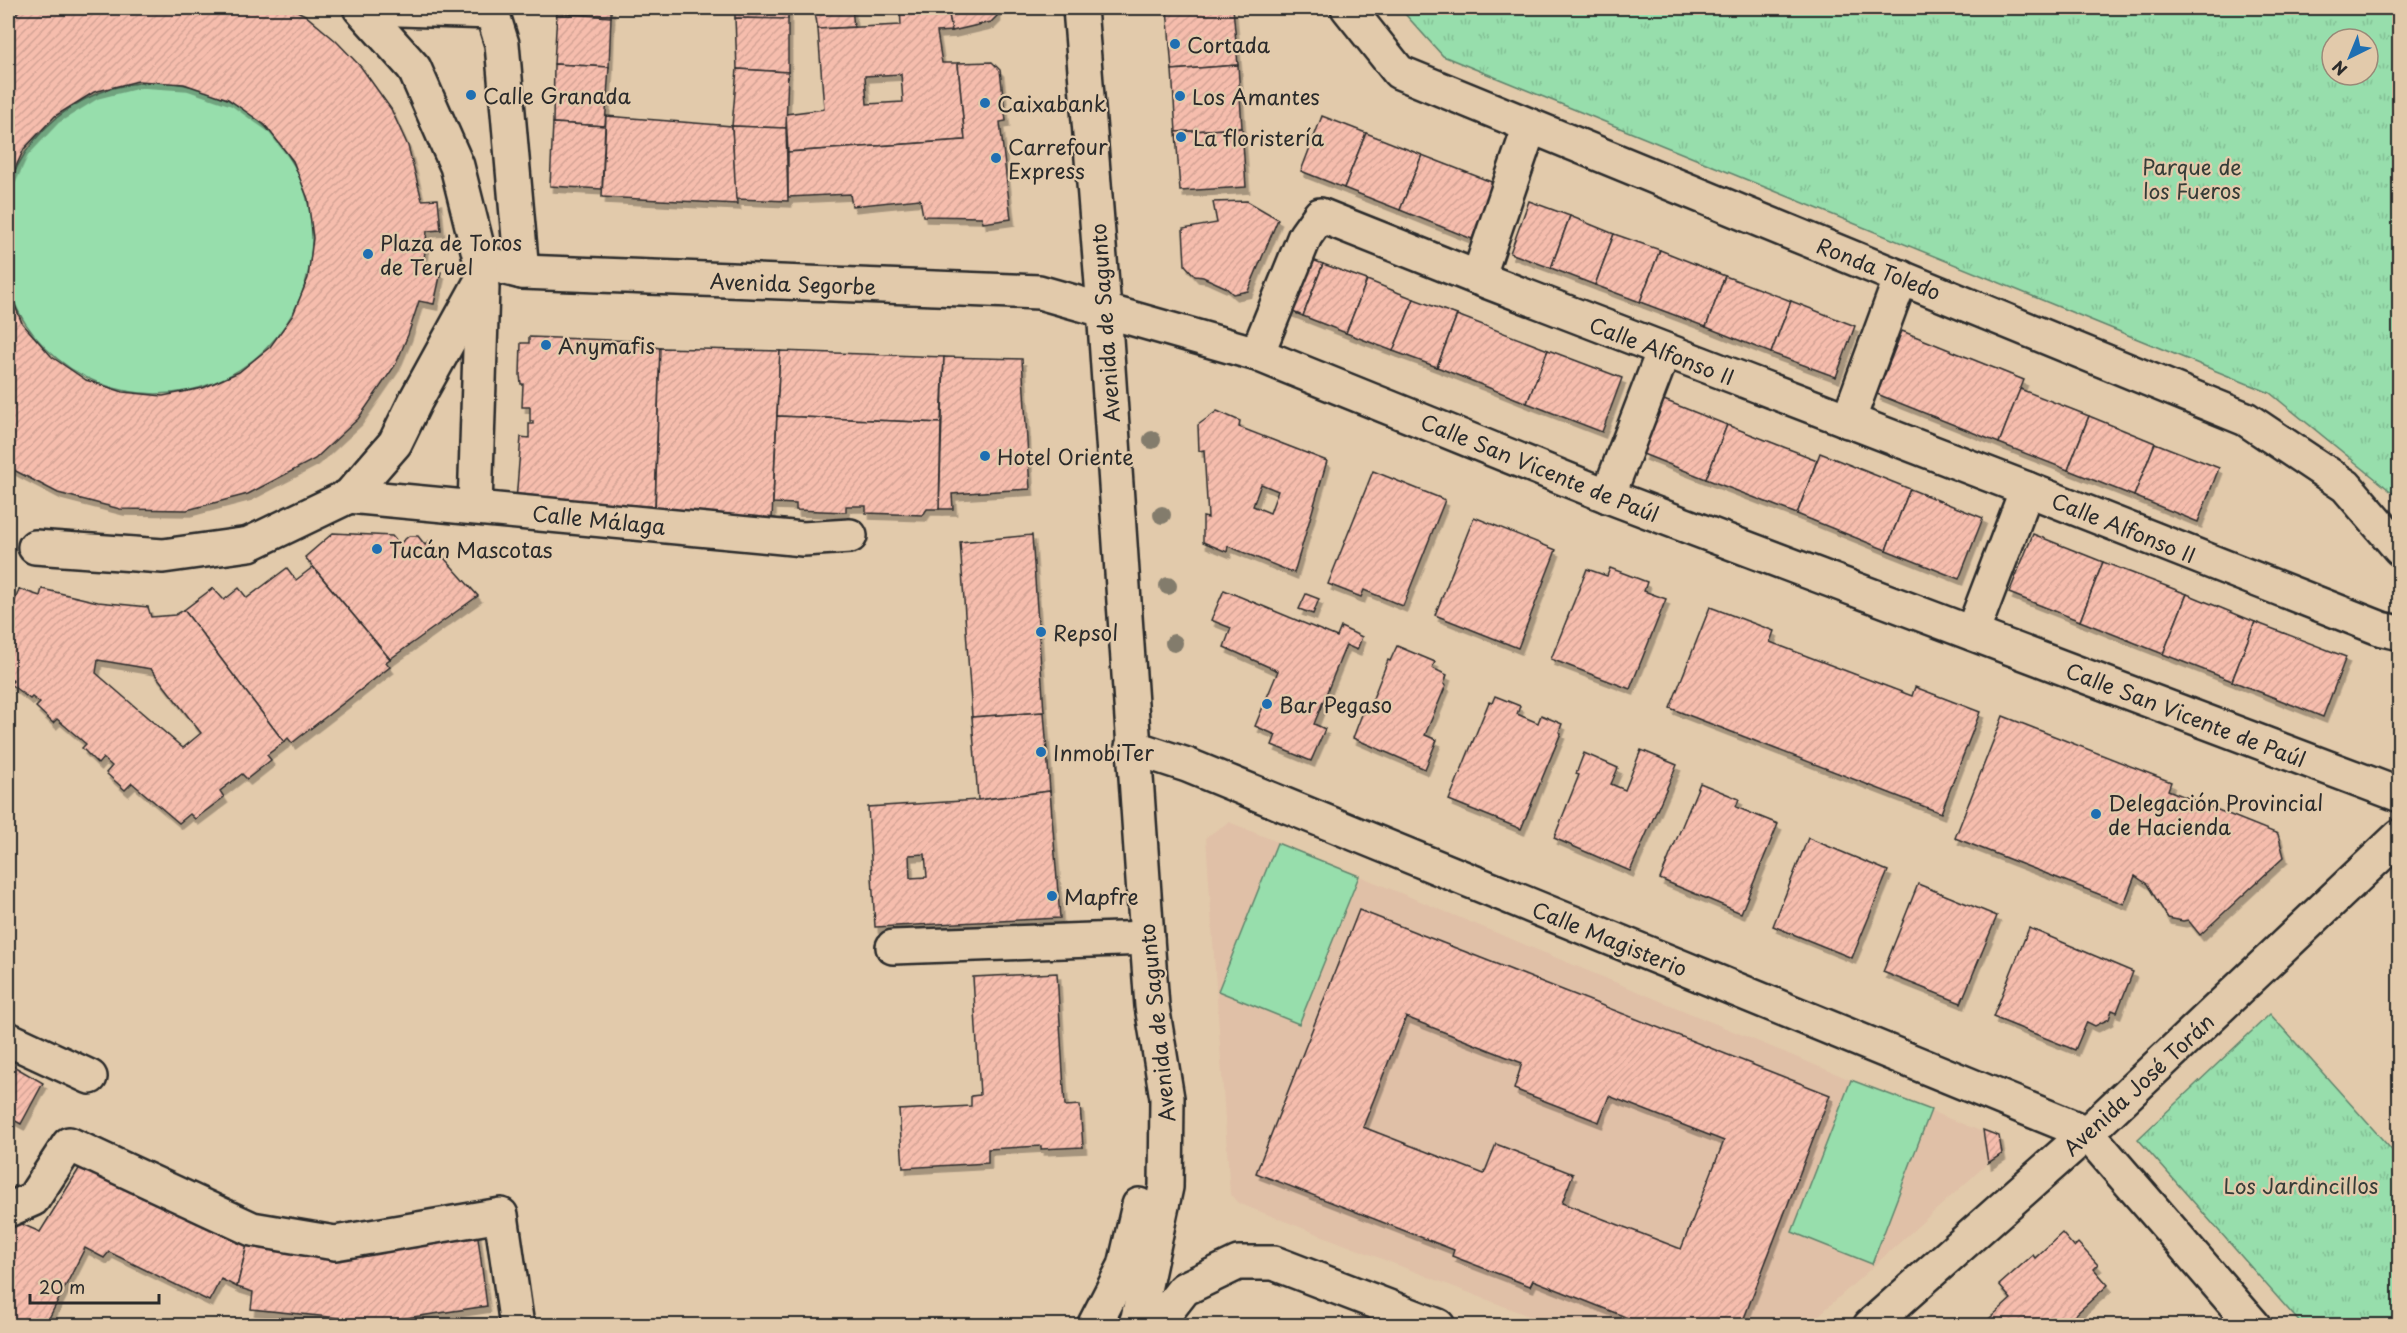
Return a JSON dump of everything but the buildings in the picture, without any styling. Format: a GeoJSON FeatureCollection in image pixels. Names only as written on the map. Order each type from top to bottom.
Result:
{"type":"FeatureCollection","features":[{"type":"Feature","properties":{"kind":"street"},"geometry":{"type":"LineString","coordinates":[[360,8],[414,68],[457,166],[482,271],[476,507]]}},
{"type":"Feature","properties":{"kind":"street"},"geometry":{"type":"LineString","coordinates":[[369,8],[492,12],[502,44],[522,272]]}},
{"type":"Feature","properties":{"kind":"street","name":"Avenida de Sagunto"},"geometry":{"type":"LineString","coordinates":[[1080,8],[1104,309],[1132,747],[1152,1006],[1167,1098],[1166,1187],[1142,1323]]}},
{"type":"Feature","properties":{"kind":"street","name":"Ronda Toledo"},"geometry":{"type":"LineString","coordinates":[[1348,8],[1399,72],[2247,419],[2346,486],[2400,549]]}},
{"type":"Feature","properties":{"kind":"street"},"geometry":{"type":"LineString","coordinates":[[1478,278],[1530,126]]}},
{"type":"Feature","properties":{"kind":"street","name":"Calle Alfonso II"},"geometry":{"type":"LineString","coordinates":[[1257,354],[1305,236],[1320,215],[2382,629],[2400,633]]}},
{"type":"Feature","properties":{"kind":"street"},"geometry":{"type":"LineString","coordinates":[[35,548],[163,556],[249,544],[349,496],[396,443],[482,271]]}},
{"type":"Feature","properties":{"kind":"street","name":"Avenida Segorbe"},"geometry":{"type":"LineString","coordinates":[[482,271],[1039,292],[1104,309]]}},
{"type":"Feature","properties":{"kind":"street"},"geometry":{"type":"LineString","coordinates":[[1848,421],[1901,277]]}},
{"type":"Feature","properties":{"kind":"street","name":"Calle San Vicente de Paúl"},"geometry":{"type":"LineString","coordinates":[[1104,309],[1257,354],[1608,496],[2400,795]]}},
{"type":"Feature","properties":{"kind":"street"},"geometry":{"type":"LineString","coordinates":[[1608,496],[1664,351]]}},
{"type":"Feature","properties":{"kind":"street"},"geometry":{"type":"LineString","coordinates":[[1972,633],[2027,489]]}},
{"type":"Feature","properties":{"kind":"street","name":"Calle Málaga"},"geometry":{"type":"LineString","coordinates":[[349,496],[803,539],[850,537]]}},
{"type":"Feature","properties":{"kind":"street","name":"Calle Magisterio"},"geometry":{"type":"LineString","coordinates":[[1132,747],[1187,765],[2087,1133]]}},
{"type":"Feature","properties":{"kind":"street","name":"Avenida José Torán"},"geometry":{"type":"LineString","coordinates":[[1870,1326],[2087,1133],[2400,836]]}},
{"type":"Feature","properties":{"kind":"street"},"geometry":{"type":"LineString","coordinates":[[893,947],[1147,938]]}},
{"type":"Feature","properties":{"kind":"street"},"geometry":{"type":"LineString","coordinates":[[1094,1326],[1125,1266],[1144,1186],[1152,1006]]}},
{"type":"Feature","properties":{"kind":"street"},"geometry":{"type":"LineString","coordinates":[[8,1039],[90,1077]]}},
{"type":"Feature","properties":{"kind":"street"},"geometry":{"type":"LineString","coordinates":[[2087,1133],[2254,1326]]}},
{"type":"Feature","properties":{"kind":"street"},"geometry":{"type":"LineString","coordinates":[[8,1210],[33,1199],[69,1144],[252,1229],[304,1238],[335,1243],[501,1215],[517,1326]]}},
{"type":"Feature","properties":{"kind":"street"},"geometry":{"type":"LineString","coordinates":[[1142,1323],[1184,1289],[1238,1263],[1274,1263],[1438,1326]]}},
{"type":"Feature","properties":{"kind":"shaded area"},"geometry":{"type":"Polygon","coordinates":[[[1229,822],[1851,1080],[1983,1132],[1999,1136],[2002,1154],[1988,1163],[1808,1325],[1552,1325],[1238,1203],[1230,1194],[1206,837],[1229,822]]]}},
{"type":"Feature","properties":{"kind":"green space","name":"Parque de los Fueros"},"geometry":{"type":"Polygon","coordinates":[[[1402,8],[2399,8],[2399,498],[2270,393],[1443,56],[1402,8]]]}},
{"type":"Feature","properties":{"kind":"green space"},"geometry":{"type":"Polygon","coordinates":[[[156,82],[186,85],[230,100],[255,117],[277,139],[294,164],[300,178],[309,208],[312,238],[309,268],[294,312],[277,337],[255,359],[230,376],[216,382],[186,391],[156,394],[126,391],[82,376],[57,359],[35,337],[18,312],[12,298],[3,268],[0,238],[3,208],[18,164],[35,139],[57,117],[82,100],[96,94],[126,85],[156,82]]]}},
{"type":"Feature","properties":{"kind":"green space"},"geometry":{"type":"Polygon","coordinates":[[[1277,843],[1359,876],[1299,1024],[1218,991],[1277,843]]]}},
{"type":"Feature","properties":{"kind":"green space","name":"Los Jardincillos"},"geometry":{"type":"Polygon","coordinates":[[[2270,1014],[2399,1158],[2399,1325],[2302,1325],[2138,1139],[2270,1014]]]}},
{"type":"Feature","properties":{"kind":"green space"},"geometry":{"type":"Polygon","coordinates":[[[1851,1080],[1931,1110],[1872,1264],[1792,1232],[1851,1080]]]}},
{"type":"Feature","properties":{"kind":"place","name":"Cortada"},"geometry":{"type":"Point","coordinates":[1175,44]}},
{"type":"Feature","properties":{"kind":"place","name":"Calle Granada"},"geometry":{"type":"Point","coordinates":[471,95]}},
{"type":"Feature","properties":{"kind":"place","name":"Los Amantes"},"geometry":{"type":"Point","coordinates":[1180,96]}},
{"type":"Feature","properties":{"kind":"place","name":"Caixabank"},"geometry":{"type":"Point","coordinates":[985,103]}},
{"type":"Feature","properties":{"kind":"place","name":"La floristería"},"geometry":{"type":"Point","coordinates":[1181,137]}},
{"type":"Feature","properties":{"kind":"place","name":"Carrefour Express"},"geometry":{"type":"Point","coordinates":[996,158]}},
{"type":"Feature","properties":{"kind":"place","name":"Plaza de Toros de Teruel"},"geometry":{"type":"Point","coordinates":[368,254]}},
{"type":"Feature","properties":{"kind":"place","name":"Anymafis"},"geometry":{"type":"Point","coordinates":[546,345]}},
{"type":"Feature","properties":{"kind":"place","name":"Hotel Oriente"},"geometry":{"type":"Point","coordinates":[985,456]}},
{"type":"Feature","properties":{"kind":"place","name":"Tucán Mascotas"},"geometry":{"type":"Point","coordinates":[377,549]}},
{"type":"Feature","properties":{"kind":"place","name":"Repsol"},"geometry":{"type":"Point","coordinates":[1041,632]}},
{"type":"Feature","properties":{"kind":"place","name":"Bar Pegaso"},"geometry":{"type":"Point","coordinates":[1267,704]}},
{"type":"Feature","properties":{"kind":"place","name":"InmobiTer"},"geometry":{"type":"Point","coordinates":[1041,752]}},
{"type":"Feature","properties":{"kind":"place","name":"Delegación Provincial de Hacienda"},"geometry":{"type":"Point","coordinates":[2096,814]}},
{"type":"Feature","properties":{"kind":"place","name":"Mapfre"},"geometry":{"type":"Point","coordinates":[1052,896]}}]}
